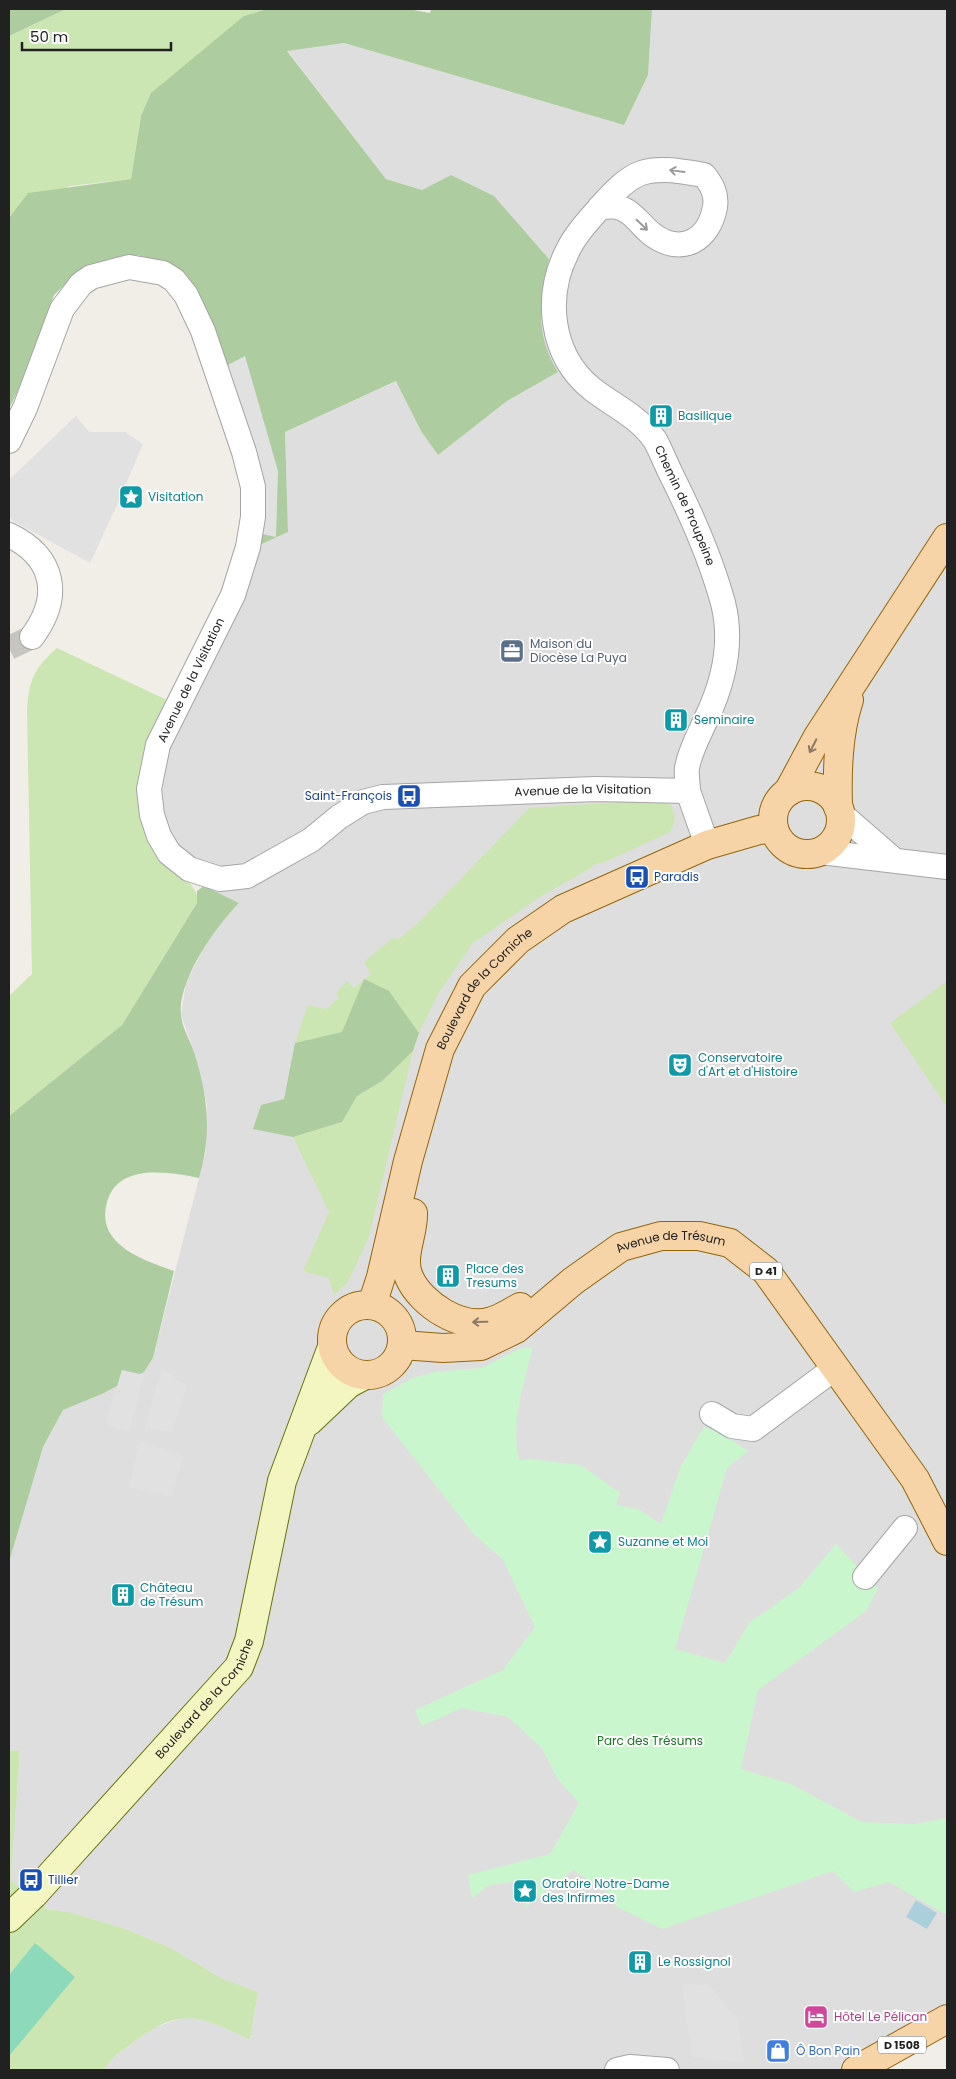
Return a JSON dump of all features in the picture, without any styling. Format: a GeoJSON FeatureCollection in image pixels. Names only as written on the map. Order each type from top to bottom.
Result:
{"type":"FeatureCollection","features":[{"type":"Feature","properties":{"kind":"main road"},"geometry":{"type":"LineString","coordinates":[[857,675],[843,720],[837,782],[841,824],[838,836],[832,844],[820,852],[809,855],[798,853],[787,848],[779,840],[774,829],[774,815],[779,802],[788,792],[817,738],[857,675],[947,538]]}},
{"type":"Feature","properties":{"kind":"main road"},"geometry":{"type":"LineString","coordinates":[[788,792],[808,786],[818,788],[826,792],[839,810]]}},
{"type":"Feature","properties":{"kind":"main road","name":"Boulevard de la Corniche"},"geometry":{"type":"LineString","coordinates":[[372,1305],[381,1277],[408,1161],[440,1049],[472,986],[518,940],[563,909],[707,845],[758,830],[774,829]]}},
{"type":"Feature","properties":{"kind":"main road"},"geometry":{"type":"LineString","coordinates":[[408,1161],[413,1216],[406,1258],[409,1277],[424,1297],[439,1311],[457,1319],[473,1322],[491,1322],[525,1305],[542,1307]]}},
{"type":"Feature","properties":{"kind":"main road","name":"Avenue de Trésum"},"geometry":{"type":"LineString","coordinates":[[402,1345],[444,1348],[481,1346],[516,1329],[573,1281],[621,1247],[660,1236],[699,1236],[730,1243],[766,1271],[915,1480],[947,1541]]}},
{"type":"Feature","properties":{"kind":"main road"},"geometry":{"type":"LineString","coordinates":[[359,1305],[372,1305],[385,1310],[396,1319],[402,1331],[402,1345],[396,1362],[389,1368],[381,1373],[364,1376],[343,1367],[336,1358],[332,1347],[332,1333],[337,1321],[346,1311],[359,1305]]}},
{"type":"Feature","properties":{"kind":"main road","name":"Boulevard de la Corniche"},"geometry":{"type":"LineString","coordinates":[[13,1910],[239,1667],[248,1641],[282,1481],[332,1347]]}},
{"type":"Feature","properties":{"kind":"main road","name":"Boulevard de la Corniche"},"geometry":{"type":"LineString","coordinates":[[304,1426],[348,1384],[364,1376]]}},
{"type":"Feature","properties":{"kind":"main road","name":"Avenue de Trésum"},"geometry":{"type":"LineString","coordinates":[[915,1480],[947,1510]]}},
{"type":"Feature","properties":{"kind":"main road","name":"D 1508"},"geometry":{"type":"LineString","coordinates":[[856,2070],[947,2019]]}},
{"type":"Feature","properties":{"kind":"main road","name":"D 1508"},"geometry":{"type":"LineString","coordinates":[[892,2070],[947,2040]]}},
{"type":"Feature","properties":{"kind":"street","name":"Chemin de Proupeine"},"geometry":{"type":"LineString","coordinates":[[600,207],[623,209],[655,236],[680,245],[693,242],[708,229],[716,201],[714,191],[704,175],[660,169],[644,171],[627,179],[600,207],[568,248],[556,289],[554,312],[562,352],[574,371],[592,389],[634,416],[655,441],[687,506],[715,575],[724,605],[726,659],[714,703],[687,768],[688,791]]}},
{"type":"Feature","properties":{"kind":"street","name":"Avenue de la Visitation"},"geometry":{"type":"LineString","coordinates":[[9,441],[25,408],[62,309],[81,284],[91,277],[129,267],[163,273],[174,280],[186,295],[203,331],[244,452],[253,487],[253,517],[248,548],[233,595],[158,745],[153,764],[149,789],[152,816],[169,853],[189,869],[220,879],[247,876],[311,840],[339,817],[362,802],[383,796],[596,789],[688,791]]}},
{"type":"Feature","properties":{"kind":"street"},"geometry":{"type":"LineString","coordinates":[[9,535],[34,550],[47,571],[51,586],[46,616],[32,637]]}},
{"type":"Feature","properties":{"kind":"street"},"geometry":{"type":"LineString","coordinates":[[688,791],[707,845]]}},
{"type":"Feature","properties":{"kind":"street"},"geometry":{"type":"LineString","coordinates":[[839,810],[893,859]]}},
{"type":"Feature","properties":{"kind":"street"},"geometry":{"type":"LineString","coordinates":[[820,852],[893,859],[947,867]]}},
{"type":"Feature","properties":{"kind":"street"},"geometry":{"type":"LineString","coordinates":[[712,1414],[732,1426],[753,1429],[835,1368]]}},
{"type":"Feature","properties":{"kind":"street"},"geometry":{"type":"LineString","coordinates":[[865,1577],[905,1528]]}},
{"type":"Feature","properties":{"kind":"street"},"geometry":{"type":"LineString","coordinates":[[617,2070],[630,2067],[667,2070]]}},
{"type":"Feature","properties":{"kind":"shaded area"},"geometry":{"type":"Polygon","coordinates":[[[652,9],[947,9],[947,2014],[848,2070],[104,2070],[108,2062],[151,2029],[185,2017],[212,2022],[250,2040],[258,1992],[221,1978],[171,1948],[123,1928],[68,1912],[47,1909],[11,1880],[20,1751],[9,1750],[9,1562],[13,1543],[43,1447],[63,1410],[102,1394],[144,1372],[153,1358],[206,1151],[207,1105],[195,1055],[181,1015],[186,983],[202,951],[223,919],[239,903],[204,886],[167,836],[156,783],[166,742],[216,654],[262,544],[288,532],[285,432],[397,381],[421,431],[438,455],[507,401],[558,372],[549,358],[542,338],[540,303],[549,259],[494,196],[451,175],[422,190],[386,179],[287,50],[344,43],[624,125],[648,75],[652,9]]]}},
{"type":"Feature","properties":{"kind":"shaded area"},"geometry":{"type":"Polygon","coordinates":[[[245,356],[278,471],[276,537],[262,534],[224,367],[245,356]]]}},
{"type":"Feature","properties":{"kind":"shaded area"},"geometry":{"type":"Polygon","coordinates":[[[76,416],[89,432],[125,432],[143,444],[90,563],[9,517],[9,480],[76,416]]]}},
{"type":"Feature","properties":{"kind":"shaded area"},"geometry":{"type":"Polygon","coordinates":[[[162,1368],[187,1386],[172,1432],[145,1428],[162,1368]]]}},
{"type":"Feature","properties":{"kind":"shaded area"},"geometry":{"type":"Polygon","coordinates":[[[122,1370],[144,1375],[129,1431],[105,1425],[122,1370]]]}},
{"type":"Feature","properties":{"kind":"shaded area"},"geometry":{"type":"Polygon","coordinates":[[[140,1442],[183,1456],[172,1497],[129,1487],[140,1442]]]}},
{"type":"Feature","properties":{"kind":"shaded area"},"geometry":{"type":"Polygon","coordinates":[[[682,1984],[709,1985],[738,2020],[744,2063],[692,2057],[682,1984]]]}},
{"type":"Feature","properties":{"kind":"green space"},"geometry":{"type":"Polygon","coordinates":[[[9,9],[66,9],[9,36],[9,9]]]}},
{"type":"Feature","properties":{"kind":"green space"},"geometry":{"type":"Polygon","coordinates":[[[66,9],[267,9],[244,16],[141,116],[131,179],[70,186],[9,218],[9,36],[66,9]]]}},
{"type":"Feature","properties":{"kind":"green space"},"geometry":{"type":"Polygon","coordinates":[[[267,9],[408,9],[430,13],[431,9],[652,9],[648,75],[624,125],[344,43],[287,51],[386,179],[422,190],[451,175],[494,196],[549,259],[543,289],[542,330],[550,358],[558,372],[507,401],[438,455],[421,431],[396,381],[285,432],[288,532],[262,544],[256,539],[254,472],[165,263],[138,255],[108,259],[78,272],[54,295],[24,378],[9,409],[9,218],[28,193],[131,179],[141,116],[151,93],[244,16],[267,9]]]}},
{"type":"Feature","properties":{"kind":"green space"},"geometry":{"type":"Polygon","coordinates":[[[57,648],[171,702],[145,765],[187,878],[198,896],[197,903],[122,1025],[9,1116],[9,996],[32,974],[27,711],[29,691],[37,669],[57,648]]]}},
{"type":"Feature","properties":{"kind":"green space"},"geometry":{"type":"Polygon","coordinates":[[[654,800],[671,805],[675,818],[670,832],[607,861],[593,865],[591,868],[540,897],[473,943],[438,994],[419,1033],[389,991],[342,1032],[295,1043],[308,1005],[326,1009],[339,998],[336,993],[347,981],[354,988],[371,974],[364,962],[394,937],[399,939],[419,922],[529,808],[654,800]]]}},
{"type":"Feature","properties":{"kind":"green space"},"geometry":{"type":"Polygon","coordinates":[[[204,886],[239,903],[220,925],[200,955],[185,986],[181,1001],[182,1020],[195,1055],[203,1086],[207,1116],[206,1146],[199,1178],[157,1172],[143,1173],[130,1177],[119,1183],[111,1193],[105,1212],[107,1227],[119,1244],[138,1257],[174,1271],[153,1358],[144,1372],[102,1394],[63,1410],[43,1447],[9,1562],[9,1116],[122,1025],[197,903],[197,891],[204,886]]]}},
{"type":"Feature","properties":{"kind":"green space"},"geometry":{"type":"Polygon","coordinates":[[[364,979],[389,991],[419,1033],[413,1051],[382,1081],[357,1096],[342,1122],[293,1137],[253,1129],[261,1105],[284,1099],[295,1043],[342,1032],[364,979]]]}},
{"type":"Feature","properties":{"kind":"green space"},"geometry":{"type":"Polygon","coordinates":[[[947,981],[947,1107],[890,1023],[947,981]]]}},
{"type":"Feature","properties":{"kind":"green space"},"geometry":{"type":"Polygon","coordinates":[[[413,1051],[369,1237],[348,1282],[334,1295],[329,1278],[303,1271],[329,1212],[293,1137],[342,1122],[357,1096],[382,1081],[413,1051]]]}},
{"type":"Feature","properties":{"kind":"green space","name":"Parc des Trésums"},"geometry":{"type":"Polygon","coordinates":[[[533,1347],[517,1417],[516,1432],[519,1460],[529,1459],[581,1465],[620,1493],[616,1505],[638,1509],[661,1524],[681,1466],[704,1427],[720,1432],[748,1451],[727,1468],[675,1649],[725,1663],[750,1622],[799,1588],[836,1544],[878,1588],[866,1611],[758,1690],[741,1769],[791,1784],[862,1822],[914,1824],[947,1818],[947,1915],[889,1882],[854,1892],[833,1871],[662,1929],[615,1906],[616,1898],[573,1870],[526,1907],[517,1881],[490,1885],[472,1898],[468,1875],[550,1854],[579,1803],[557,1778],[542,1748],[508,1717],[462,1708],[422,1726],[415,1710],[503,1670],[535,1627],[503,1560],[473,1533],[382,1417],[383,1394],[415,1377],[435,1372],[482,1368],[519,1349],[533,1347]]]}},
{"type":"Feature","properties":{"kind":"green space"},"geometry":{"type":"Polygon","coordinates":[[[9,1750],[20,1751],[11,1880],[47,1909],[68,1912],[123,1928],[171,1948],[221,1978],[258,1992],[250,2040],[203,2020],[177,2019],[149,2032],[131,2044],[113,2059],[104,2070],[9,2070],[9,1750]]]}},
{"type":"Feature","properties":{"kind":"green space"},"geometry":{"type":"Polygon","coordinates":[[[35,1943],[75,1977],[9,2056],[9,1975],[35,1943]]]}},
{"type":"Feature","properties":{"kind":"water"},"geometry":{"type":"Polygon","coordinates":[[[916,1900],[937,1913],[927,1929],[906,1917],[916,1900]]]}},
{"type":"Feature","properties":{"kind":"tunnel"},"geometry":{"type":"LineString","coordinates":[[9,648],[32,637]]}},
{"type":"Feature","properties":{"kind":"place","name":"Basilique"},"geometry":{"type":"Point","coordinates":[661,416]}},
{"type":"Feature","properties":{"kind":"place","name":"Visitation"},"geometry":{"type":"Point","coordinates":[131,497]}},
{"type":"Feature","properties":{"kind":"place","name":"Maison du Diocèse La Puya"},"geometry":{"type":"Point","coordinates":[512,651]}},
{"type":"Feature","properties":{"kind":"place","name":"Seminaire"},"geometry":{"type":"Point","coordinates":[676,720]}},
{"type":"Feature","properties":{"kind":"place","name":"Saint-François"},"geometry":{"type":"Point","coordinates":[409,796]}},
{"type":"Feature","properties":{"kind":"place","name":"Paradis"},"geometry":{"type":"Point","coordinates":[637,877]}},
{"type":"Feature","properties":{"kind":"place","name":"Conservatoire d'Art et d'Histoire"},"geometry":{"type":"Point","coordinates":[680,1065]}},
{"type":"Feature","properties":{"kind":"place","name":"Place des Tresums"},"geometry":{"type":"Point","coordinates":[448,1276]}},
{"type":"Feature","properties":{"kind":"place","name":"Suzanne et Moi"},"geometry":{"type":"Point","coordinates":[600,1542]}},
{"type":"Feature","properties":{"kind":"place","name":"Château de Trésum"},"geometry":{"type":"Point","coordinates":[123,1595]}},
{"type":"Feature","properties":{"kind":"place","name":"Tillier"},"geometry":{"type":"Point","coordinates":[31,1880]}},
{"type":"Feature","properties":{"kind":"place","name":"Oratoire Notre-Dame des Infirmes"},"geometry":{"type":"Point","coordinates":[525,1891]}},
{"type":"Feature","properties":{"kind":"place","name":"Le Rossignol"},"geometry":{"type":"Point","coordinates":[640,1962]}},
{"type":"Feature","properties":{"kind":"place","name":"Hôtel Le Pélican"},"geometry":{"type":"Point","coordinates":[816,2017]}},
{"type":"Feature","properties":{"kind":"place","name":"Ô Bon Pain"},"geometry":{"type":"Point","coordinates":[778,2051]}}]}
